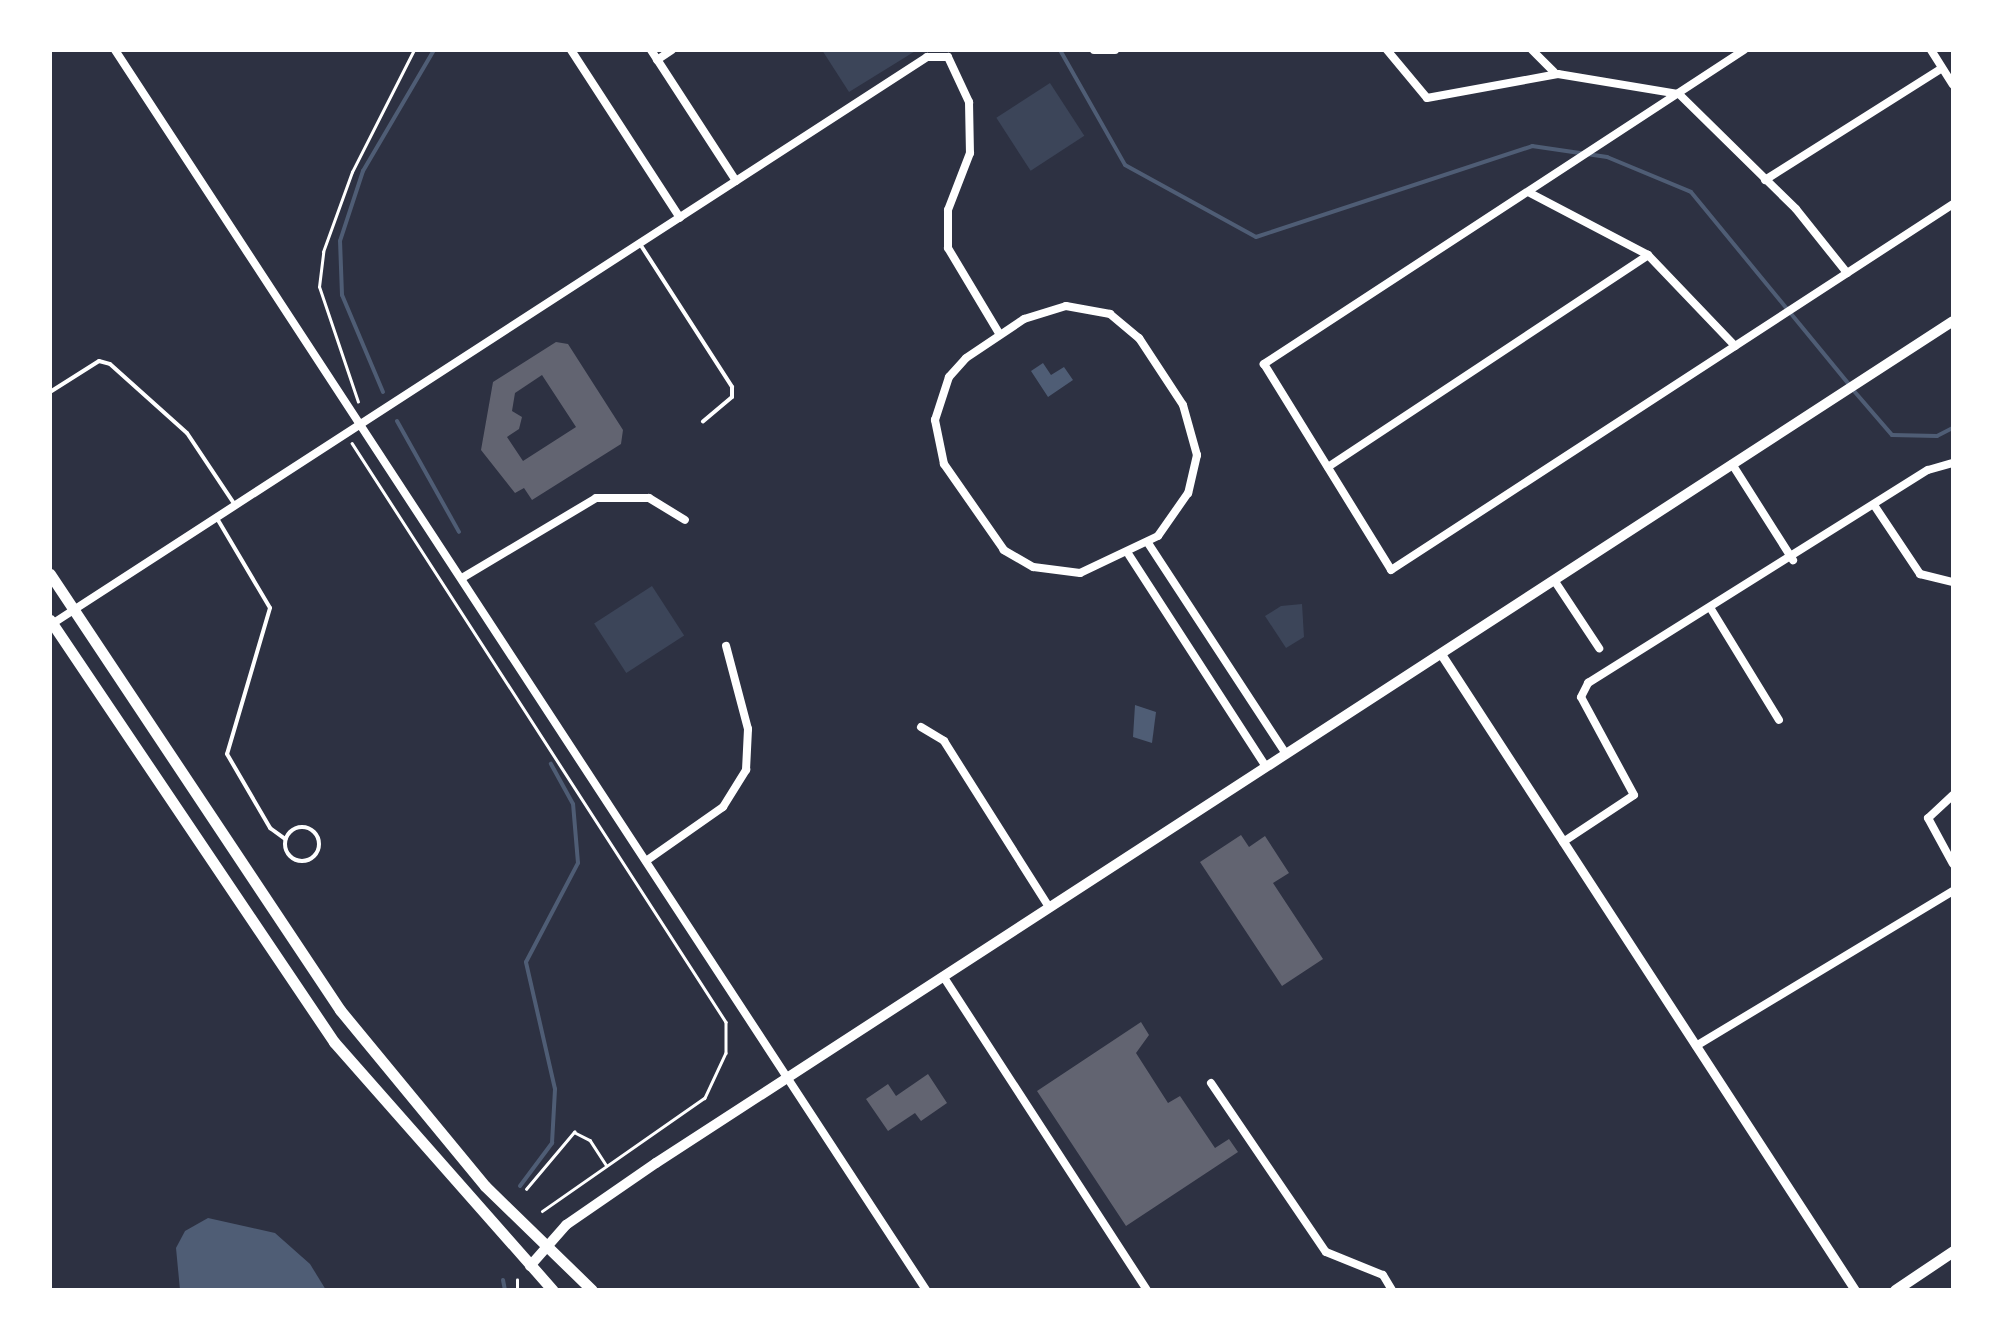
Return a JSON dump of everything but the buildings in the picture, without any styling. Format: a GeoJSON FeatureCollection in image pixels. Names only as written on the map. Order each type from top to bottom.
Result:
{"type":"FeatureCollection","features":[{"type":"Feature","properties":{"kind":"highway"},"geometry":{"type":"LineString","coordinates":[[50,574],[309,966],[410,1101],[545,1247],[592,1290]]}},
{"type":"Feature","properties":{"kind":"highway"},"geometry":{"type":"LineString","coordinates":[[51,622],[290,980],[410,1136],[554,1290]]}},
{"type":"Feature","properties":{"kind":"highway"},"geometry":{"type":"LineString","coordinates":[[290,980],[309,966]]}},
{"type":"Feature","properties":{"kind":"highway"},"geometry":{"type":"LineString","coordinates":[[1895,1290],[1953,1251]]}},
{"type":"Feature","properties":{"kind":"main road"},"geometry":{"type":"LineString","coordinates":[[530,1266],[571,1221],[787,1076],[1953,321]]}},
{"type":"Feature","properties":{"kind":"street"},"geometry":{"type":"LineString","coordinates":[[115,50],[926,1290]]}},
{"type":"Feature","properties":{"kind":"street"},"geometry":{"type":"LineString","coordinates":[[571,50],[680,218]]}},
{"type":"Feature","properties":{"kind":"street"},"geometry":{"type":"LineString","coordinates":[[651,50],[736,181]]}},
{"type":"Feature","properties":{"kind":"street"},"geometry":{"type":"LineString","coordinates":[[658,60],[672,50]]}},
{"type":"Feature","properties":{"kind":"street"},"geometry":{"type":"LineString","coordinates":[[1094,50],[1115,50]]}},
{"type":"Feature","properties":{"kind":"street"},"geometry":{"type":"LineString","coordinates":[[1387,50],[1427,98],[1558,74]]}},
{"type":"Feature","properties":{"kind":"street"},"geometry":{"type":"LineString","coordinates":[[1532,50],[1542,66],[1558,74],[1680,94],[1765,180],[1848,273]]}},
{"type":"Feature","properties":{"kind":"street"},"geometry":{"type":"LineString","coordinates":[[1744,50],[1264,364],[1390,570],[1953,204]]}},
{"type":"Feature","properties":{"kind":"street"},"geometry":{"type":"LineString","coordinates":[[1930,50],[1953,84]]}},
{"type":"Feature","properties":{"kind":"street"},"geometry":{"type":"LineString","coordinates":[[51,622],[74,611],[640,244],[913,63],[948,57],[969,102],[970,153],[948,210],[948,248],[1000,335]]}},
{"type":"Feature","properties":{"kind":"street"},"geometry":{"type":"LineString","coordinates":[[1765,180],[1942,68]]}},
{"type":"Feature","properties":{"kind":"street"},"geometry":{"type":"LineString","coordinates":[[1530,193],[1648,255],[1735,346]]}},
{"type":"Feature","properties":{"kind":"street"},"geometry":{"type":"LineString","coordinates":[[1328,467],[1648,255]]}},
{"type":"Feature","properties":{"kind":"street"},"geometry":{"type":"LineString","coordinates":[[1066,306],[1110,314],[1139,338],[1183,405],[1197,455],[1188,493],[1148,543],[1129,555],[1080,573],[1026,564],[990,535],[944,464],[936,439],[938,401],[966,358],[1041,311],[1066,306]]}},
{"type":"Feature","properties":{"kind":"street"},"geometry":{"type":"LineString","coordinates":[[1563,842],[1634,795],[1581,696],[1588,684],[1793,560],[1928,470],[1953,463]]}},
{"type":"Feature","properties":{"kind":"street"},"geometry":{"type":"LineString","coordinates":[[1732,464],[1793,560]]}},
{"type":"Feature","properties":{"kind":"street"},"geometry":{"type":"LineString","coordinates":[[462,578],[596,498],[649,498],[685,520]]}},
{"type":"Feature","properties":{"kind":"street"},"geometry":{"type":"LineString","coordinates":[[1874,506],[1920,574],[1953,582]]}},
{"type":"Feature","properties":{"kind":"street"},"geometry":{"type":"LineString","coordinates":[[1148,543],[1286,754]]}},
{"type":"Feature","properties":{"kind":"street"},"geometry":{"type":"LineString","coordinates":[[1129,555],[1266,767]]}},
{"type":"Feature","properties":{"kind":"street"},"geometry":{"type":"LineString","coordinates":[[1554,580],[1599,648]]}},
{"type":"Feature","properties":{"kind":"street"},"geometry":{"type":"LineString","coordinates":[[1711,609],[1780,720]]}},
{"type":"Feature","properties":{"kind":"street"},"geometry":{"type":"LineString","coordinates":[[646,861],[723,807],[746,770],[749,735],[726,646]]}},
{"type":"Feature","properties":{"kind":"street"},"geometry":{"type":"LineString","coordinates":[[1441,654],[1855,1290]]}},
{"type":"Feature","properties":{"kind":"street"},"geometry":{"type":"LineString","coordinates":[[922,726],[944,741],[1049,907]]}},
{"type":"Feature","properties":{"kind":"street"},"geometry":{"type":"LineString","coordinates":[[1953,795],[1928,818],[1953,864]]}},
{"type":"Feature","properties":{"kind":"street"},"geometry":{"type":"LineString","coordinates":[[1696,1046],[1953,891]]}},
{"type":"Feature","properties":{"kind":"street"},"geometry":{"type":"LineString","coordinates":[[943,976],[1148,1290]]}},
{"type":"Feature","properties":{"kind":"street"},"geometry":{"type":"LineString","coordinates":[[1211,1083],[1326,1252],[1383,1275],[1392,1290]]}},
{"type":"Feature","properties":{"kind":"lane"},"geometry":{"type":"LineString","coordinates":[[640,244],[732,387],[732,397],[702,420]]}},
{"type":"Feature","properties":{"kind":"lane"},"geometry":{"type":"LineString","coordinates":[[50,392],[99,362],[110,364],[186,432],[235,505]]}},
{"type":"Feature","properties":{"kind":"lane"},"geometry":{"type":"LineString","coordinates":[[216,517],[270,608],[227,754],[270,828],[285,839],[294,860],[305,861],[318,851],[316,835],[306,828],[285,839]]}},
{"type":"Feature","properties":{"kind":"path"},"geometry":{"type":"LineString","coordinates":[[526,1189],[574,1132],[590,1140],[607,1166],[544,1211]]}},
{"type":"Feature","properties":{"kind":"path"},"geometry":{"type":"LineString","coordinates":[[517,1280],[517,1290]]}},
{"type":"Feature","properties":{"kind":"shaded area"},"geometry":{"type":"Polygon","coordinates":[[[822,50],[917,50],[849,92],[822,50]]]}},
{"type":"Feature","properties":{"kind":"shaded area"},"geometry":{"type":"Polygon","coordinates":[[[1050,83],[1084,136],[1031,171],[996,118],[1050,83]]]}},
{"type":"Feature","properties":{"kind":"shaded area"},"geometry":{"type":"Polygon","coordinates":[[[1043,363],[1051,375],[1064,367],[1073,380],[1048,397],[1031,371],[1043,363]]]}},
{"type":"Feature","properties":{"kind":"shaded area"},"geometry":{"type":"Polygon","coordinates":[[[652,586],[684,635],[626,673],[594,624],[652,586]]]}},
{"type":"Feature","properties":{"kind":"shaded area"},"geometry":{"type":"Polygon","coordinates":[[[1302,604],[1304,637],[1286,648],[1265,616],[1281,606],[1302,604]]]}},
{"type":"Feature","properties":{"kind":"shaded area"},"geometry":{"type":"Polygon","coordinates":[[[1135,705],[1156,712],[1152,743],[1133,737],[1135,705]]]}},
{"type":"Feature","properties":{"kind":"shaded area"},"geometry":{"type":"Polygon","coordinates":[[[208,1218],[275,1233],[310,1264],[326,1290],[180,1290],[176,1248],[185,1231],[208,1218]]]}},
{"type":"Feature","properties":{"kind":"waterway"},"geometry":{"type":"LineString","coordinates":[[383,392],[342,295],[340,241],[363,171],[434,50]]}},
{"type":"Feature","properties":{"kind":"waterway"},"geometry":{"type":"LineString","coordinates":[[1060,50],[1125,165],[1256,237],[1532,146],[1607,157],[1691,192],[1848,383]]}},
{"type":"Feature","properties":{"kind":"waterway"},"geometry":{"type":"LineString","coordinates":[[1854,391],[1892,435],[1937,436],[1953,428]]}},
{"type":"Feature","properties":{"kind":"waterway"},"geometry":{"type":"LineString","coordinates":[[397,421],[459,532]]}},
{"type":"Feature","properties":{"kind":"waterway"},"geometry":{"type":"LineString","coordinates":[[520,1186],[552,1143],[555,1089],[526,962],[578,863],[573,804],[551,764]]}},
{"type":"Feature","properties":{"kind":"waterway"},"geometry":{"type":"LineString","coordinates":[[503,1280],[505,1290]]}}]}
